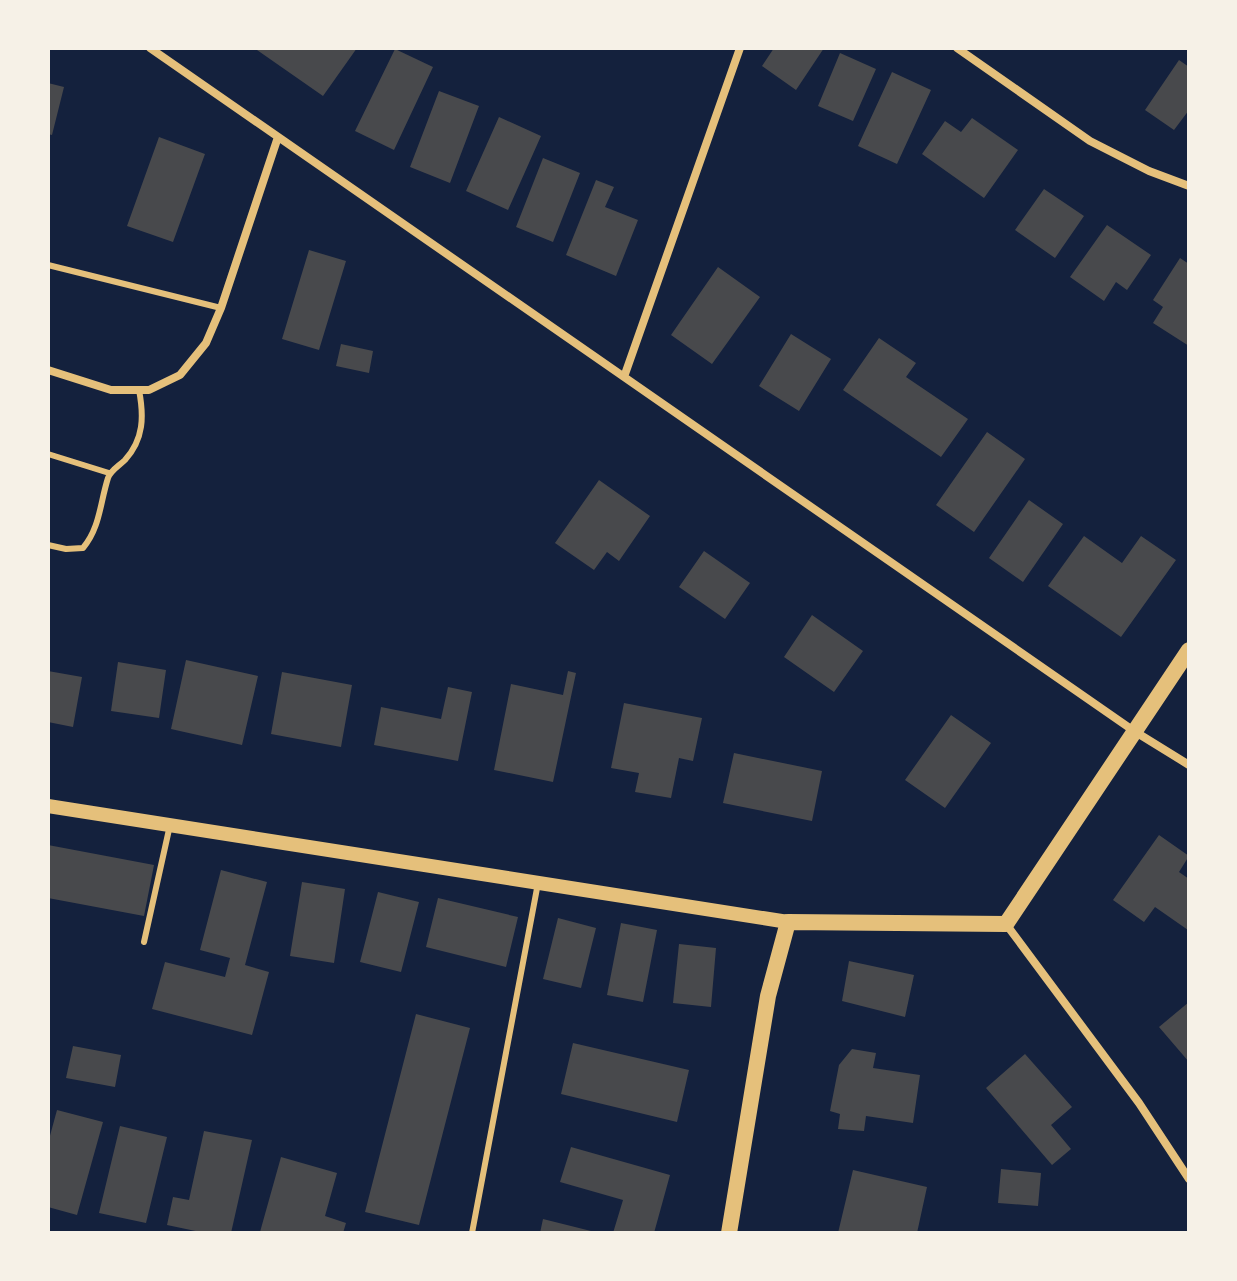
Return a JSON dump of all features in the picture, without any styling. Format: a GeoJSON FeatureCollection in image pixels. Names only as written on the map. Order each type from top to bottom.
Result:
{"type":"FeatureCollection","features":[{"type":"Feature","properties":{"kind":"main road"},"geometry":{"type":"LineString","coordinates":[[729,1233],[768,996],[788,922],[1006,924],[1189,650]]}},
{"type":"Feature","properties":{"kind":"street"},"geometry":{"type":"LineString","coordinates":[[150,48],[1134,731],[1189,765]]}},
{"type":"Feature","properties":{"kind":"street"},"geometry":{"type":"LineString","coordinates":[[624,377],[740,48]]}},
{"type":"Feature","properties":{"kind":"street"},"geometry":{"type":"LineString","coordinates":[[957,48],[1090,141],[1149,171],[1189,186]]}},
{"type":"Feature","properties":{"kind":"street"},"geometry":{"type":"LineString","coordinates":[[48,370],[111,390],[149,390],[180,375],[206,343],[221,308],[278,137]]}},
{"type":"Feature","properties":{"kind":"street"},"geometry":{"type":"LineString","coordinates":[[48,806],[788,922]]}},
{"type":"Feature","properties":{"kind":"street"},"geometry":{"type":"LineString","coordinates":[[1006,924],[1139,1103],[1189,1179]]}},
{"type":"Feature","properties":{"kind":"lane"},"geometry":{"type":"LineString","coordinates":[[48,265],[221,308]]}},
{"type":"Feature","properties":{"kind":"lane"},"geometry":{"type":"LineString","coordinates":[[48,545],[66,549],[83,548],[94,535],[109,473],[133,450],[140,435],[143,413],[139,390]]}},
{"type":"Feature","properties":{"kind":"lane"},"geometry":{"type":"LineString","coordinates":[[48,454],[109,473]]}},
{"type":"Feature","properties":{"kind":"lane"},"geometry":{"type":"LineString","coordinates":[[144,942],[170,825]]}},
{"type":"Feature","properties":{"kind":"lane"},"geometry":{"type":"LineString","coordinates":[[472,1233],[538,882]]}},
{"type":"Feature","properties":{"kind":"building"},"geometry":{"type":"Polygon","coordinates":[[[357,48],[323,96],[257,50],[357,48]]]}},
{"type":"Feature","properties":{"kind":"building"},"geometry":{"type":"Polygon","coordinates":[[[774,48],[824,48],[796,90],[762,66],[774,48]]]}},
{"type":"Feature","properties":{"kind":"building"},"geometry":{"type":"Polygon","coordinates":[[[395,49],[433,67],[394,150],[355,131],[395,49]]]}},
{"type":"Feature","properties":{"kind":"building"},"geometry":{"type":"Polygon","coordinates":[[[840,53],[876,69],[853,121],[818,106],[840,53]]]}},
{"type":"Feature","properties":{"kind":"building"},"geometry":{"type":"Polygon","coordinates":[[[1179,60],[1189,67],[1189,110],[1174,130],[1145,110],[1179,60]]]}},
{"type":"Feature","properties":{"kind":"building"},"geometry":{"type":"Polygon","coordinates":[[[892,72],[931,90],[897,164],[858,146],[892,72]]]}},
{"type":"Feature","properties":{"kind":"building"},"geometry":{"type":"Polygon","coordinates":[[[48,83],[64,87],[52,135],[48,134],[48,83]]]}},
{"type":"Feature","properties":{"kind":"building"},"geometry":{"type":"Polygon","coordinates":[[[439,91],[479,106],[450,183],[410,167],[439,91]]]}},
{"type":"Feature","properties":{"kind":"building"},"geometry":{"type":"Polygon","coordinates":[[[499,117],[541,136],[508,210],[466,191],[499,117]]]}},
{"type":"Feature","properties":{"kind":"building"},"geometry":{"type":"Polygon","coordinates":[[[972,118],[1018,150],[984,198],[922,154],[945,121],[961,132],[972,118]]]}},
{"type":"Feature","properties":{"kind":"building"},"geometry":{"type":"Polygon","coordinates":[[[159,137],[205,154],[173,242],[127,226],[159,137]]]}},
{"type":"Feature","properties":{"kind":"building"},"geometry":{"type":"Polygon","coordinates":[[[543,158],[580,173],[553,242],[516,227],[543,158]]]}},
{"type":"Feature","properties":{"kind":"building"},"geometry":{"type":"Polygon","coordinates":[[[596,180],[614,187],[605,207],[638,220],[616,276],[566,255],[596,180]]]}},
{"type":"Feature","properties":{"kind":"building"},"geometry":{"type":"Polygon","coordinates":[[[1044,189],[1084,216],[1055,258],[1015,230],[1044,189]]]}},
{"type":"Feature","properties":{"kind":"building"},"geometry":{"type":"Polygon","coordinates":[[[1107,225],[1151,255],[1127,290],[1116,282],[1104,301],[1070,277],[1107,225]]]}},
{"type":"Feature","properties":{"kind":"building"},"geometry":{"type":"Polygon","coordinates":[[[309,250],[346,261],[319,350],[282,339],[309,250]]]}},
{"type":"Feature","properties":{"kind":"building"},"geometry":{"type":"Polygon","coordinates":[[[1180,258],[1189,264],[1189,346],[1153,323],[1163,307],[1153,300],[1180,258]]]}},
{"type":"Feature","properties":{"kind":"building"},"geometry":{"type":"Polygon","coordinates":[[[718,267],[760,297],[712,364],[671,335],[718,267]]]}},
{"type":"Feature","properties":{"kind":"building"},"geometry":{"type":"Polygon","coordinates":[[[791,334],[831,359],[799,411],[759,386],[791,334]]]}},
{"type":"Feature","properties":{"kind":"building"},"geometry":{"type":"Polygon","coordinates":[[[879,338],[916,363],[906,377],[968,419],[941,457],[843,390],[879,338]]]}},
{"type":"Feature","properties":{"kind":"building"},"geometry":{"type":"Polygon","coordinates":[[[341,344],[373,351],[369,373],[336,366],[341,344]]]}},
{"type":"Feature","properties":{"kind":"building"},"geometry":{"type":"Polygon","coordinates":[[[987,432],[1025,459],[974,532],[936,505],[987,432]]]}},
{"type":"Feature","properties":{"kind":"building"},"geometry":{"type":"Polygon","coordinates":[[[599,480],[650,516],[619,561],[607,552],[594,570],[555,543],[599,480]]]}},
{"type":"Feature","properties":{"kind":"building"},"geometry":{"type":"Polygon","coordinates":[[[1029,500],[1063,524],[1023,582],[989,558],[1029,500]]]}},
{"type":"Feature","properties":{"kind":"building"},"geometry":{"type":"Polygon","coordinates":[[[1084,536],[1122,563],[1141,536],[1176,560],[1121,637],[1048,586],[1084,536]]]}},
{"type":"Feature","properties":{"kind":"building"},"geometry":{"type":"Polygon","coordinates":[[[704,551],[750,583],[725,619],[679,587],[704,551]]]}},
{"type":"Feature","properties":{"kind":"building"},"geometry":{"type":"Polygon","coordinates":[[[812,615],[863,651],[834,692],[784,657],[812,615]]]}},
{"type":"Feature","properties":{"kind":"building"},"geometry":{"type":"Polygon","coordinates":[[[186,660],[258,676],[242,745],[171,729],[186,660]]]}},
{"type":"Feature","properties":{"kind":"building"},"geometry":{"type":"Polygon","coordinates":[[[118,662],[166,670],[159,718],[111,711],[118,662]]]}},
{"type":"Feature","properties":{"kind":"building"},"geometry":{"type":"Polygon","coordinates":[[[48,671],[82,677],[73,727],[48,722],[48,671]]]}},
{"type":"Feature","properties":{"kind":"building"},"geometry":{"type":"Polygon","coordinates":[[[568,671],[576,673],[553,782],[494,770],[511,684],[563,695],[568,671]]]}},
{"type":"Feature","properties":{"kind":"building"},"geometry":{"type":"Polygon","coordinates":[[[282,672],[352,685],[341,747],[271,734],[282,672]]]}},
{"type":"Feature","properties":{"kind":"building"},"geometry":{"type":"Polygon","coordinates":[[[448,687],[472,692],[458,761],[374,745],[381,707],[441,719],[448,687]]]}},
{"type":"Feature","properties":{"kind":"building"},"geometry":{"type":"Polygon","coordinates":[[[624,703],[702,718],[693,761],[679,758],[671,798],[635,792],[639,773],[611,768],[624,703]]]}},
{"type":"Feature","properties":{"kind":"building"},"geometry":{"type":"Polygon","coordinates":[[[951,715],[991,743],[945,808],[905,780],[951,715]]]}},
{"type":"Feature","properties":{"kind":"building"},"geometry":{"type":"Polygon","coordinates":[[[734,753],[822,771],[812,821],[723,803],[734,753]]]}},
{"type":"Feature","properties":{"kind":"building"},"geometry":{"type":"Polygon","coordinates":[[[1159,835],[1189,856],[1179,872],[1189,879],[1188,930],[1155,907],[1144,922],[1113,900],[1159,835]]]}},
{"type":"Feature","properties":{"kind":"building"},"geometry":{"type":"Polygon","coordinates":[[[48,845],[154,865],[144,916],[48,898],[48,845]]]}},
{"type":"Feature","properties":{"kind":"building"},"geometry":{"type":"Polygon","coordinates":[[[221,870],[267,882],[245,965],[269,972],[252,1035],[152,1009],[165,962],[225,977],[230,958],[200,950],[221,870]]]}},
{"type":"Feature","properties":{"kind":"building"},"geometry":{"type":"Polygon","coordinates":[[[302,882],[345,889],[334,963],[290,956],[302,882]]]}},
{"type":"Feature","properties":{"kind":"building"},"geometry":{"type":"Polygon","coordinates":[[[378,892],[419,902],[401,972],[360,962],[378,892]]]}},
{"type":"Feature","properties":{"kind":"building"},"geometry":{"type":"Polygon","coordinates":[[[438,898],[518,917],[506,967],[426,947],[438,898]]]}},
{"type":"Feature","properties":{"kind":"building"},"geometry":{"type":"Polygon","coordinates":[[[558,918],[596,928],[581,988],[543,979],[558,918]]]}},
{"type":"Feature","properties":{"kind":"building"},"geometry":{"type":"Polygon","coordinates":[[[621,923],[657,930],[643,1002],[607,995],[621,923]]]}},
{"type":"Feature","properties":{"kind":"building"},"geometry":{"type":"Polygon","coordinates":[[[679,944],[716,948],[711,1007],[673,1003],[679,944]]]}},
{"type":"Feature","properties":{"kind":"building"},"geometry":{"type":"Polygon","coordinates":[[[849,961],[914,975],[905,1017],[842,1001],[849,961]]]}},
{"type":"Feature","properties":{"kind":"building"},"geometry":{"type":"Polygon","coordinates":[[[1189,1002],[1189,1062],[1159,1027],[1189,1002]]]}},
{"type":"Feature","properties":{"kind":"building"},"geometry":{"type":"Polygon","coordinates":[[[416,1014],[470,1028],[419,1225],[365,1212],[416,1014]]]}},
{"type":"Feature","properties":{"kind":"building"},"geometry":{"type":"Polygon","coordinates":[[[573,1043],[689,1070],[677,1122],[561,1094],[573,1043]]]}},
{"type":"Feature","properties":{"kind":"building"},"geometry":{"type":"Polygon","coordinates":[[[73,1046],[121,1055],[115,1087],[66,1078],[73,1046]]]}},
{"type":"Feature","properties":{"kind":"building"},"geometry":{"type":"Polygon","coordinates":[[[852,1049],[876,1053],[873,1068],[920,1075],[913,1123],[866,1116],[864,1131],[838,1129],[840,1114],[830,1111],[839,1065],[852,1049]]]}},
{"type":"Feature","properties":{"kind":"building"},"geometry":{"type":"Polygon","coordinates":[[[1025,1054],[1072,1107],[1051,1125],[1071,1149],[1052,1165],[986,1088],[1025,1054]]]}},
{"type":"Feature","properties":{"kind":"building"},"geometry":{"type":"Polygon","coordinates":[[[57,1110],[103,1122],[77,1215],[48,1207],[48,1143],[57,1110]]]}},
{"type":"Feature","properties":{"kind":"building"},"geometry":{"type":"Polygon","coordinates":[[[120,1126],[167,1137],[146,1223],[99,1213],[120,1126]]]}},
{"type":"Feature","properties":{"kind":"building"},"geometry":{"type":"Polygon","coordinates":[[[204,1131],[252,1140],[231,1233],[205,1233],[167,1225],[173,1197],[189,1200],[204,1131]]]}},
{"type":"Feature","properties":{"kind":"building"},"geometry":{"type":"Polygon","coordinates":[[[571,1147],[670,1175],[654,1233],[613,1233],[623,1200],[560,1182],[571,1147]]]}},
{"type":"Feature","properties":{"kind":"building"},"geometry":{"type":"Polygon","coordinates":[[[281,1157],[337,1173],[325,1216],[346,1223],[343,1233],[260,1232],[281,1157]]]}},
{"type":"Feature","properties":{"kind":"building"},"geometry":{"type":"Polygon","coordinates":[[[1001,1169],[1041,1173],[1038,1206],[998,1203],[1001,1169]]]}},
{"type":"Feature","properties":{"kind":"building"},"geometry":{"type":"Polygon","coordinates":[[[853,1170],[927,1187],[917,1233],[838,1233],[853,1170]]]}},
{"type":"Feature","properties":{"kind":"building"},"geometry":{"type":"Polygon","coordinates":[[[543,1219],[595,1232],[595,1233],[540,1233],[543,1219]]]}}]}
